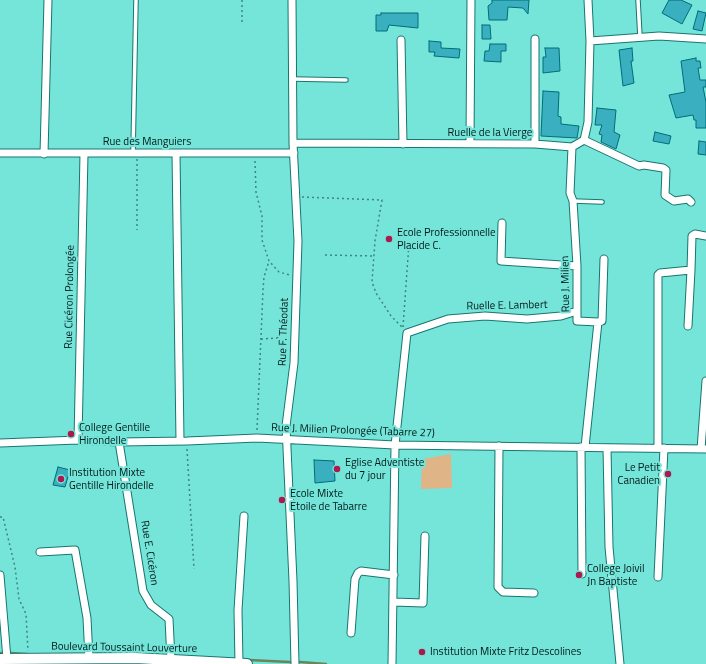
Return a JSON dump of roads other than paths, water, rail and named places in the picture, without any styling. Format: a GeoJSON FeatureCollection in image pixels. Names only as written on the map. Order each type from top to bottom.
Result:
{"type":"FeatureCollection","features":[{"type":"Feature","properties":{"kind":"main road","name":"Boulevard Toussaint Louverture"},"geometry":{"type":"LineString","coordinates":[[4,659],[28,659],[43,661],[89,658],[134,661],[171,660],[184,662],[248,664]]}},
{"type":"Feature","properties":{"kind":"street"},"geometry":{"type":"LineString","coordinates":[[44,154],[48,0]]}},
{"type":"Feature","properties":{"kind":"street","name":"Rue F. Théodat"},"geometry":{"type":"LineString","coordinates":[[292,0],[293,143],[296,197],[297,277],[294,363],[286,426],[286,439],[293,581],[295,664]]}},
{"type":"Feature","properties":{"kind":"street"},"geometry":{"type":"LineString","coordinates":[[470,143],[471,0]]}},
{"type":"Feature","properties":{"kind":"street"},"geometry":{"type":"LineString","coordinates":[[572,147],[584,140],[588,122],[590,41],[588,0]]}},
{"type":"Feature","properties":{"kind":"street"},"geometry":{"type":"LineString","coordinates":[[590,41],[659,36],[706,39]]}},
{"type":"Feature","properties":{"kind":"street"},"geometry":{"type":"LineString","coordinates":[[535,39],[535,144]]}},
{"type":"Feature","properties":{"kind":"street"},"geometry":{"type":"LineString","coordinates":[[401,40],[403,144]]}},
{"type":"Feature","properties":{"kind":"street"},"geometry":{"type":"LineString","coordinates":[[584,140],[639,166],[644,165],[663,168],[666,170],[665,195],[674,201],[688,199],[691,202]]}},
{"type":"Feature","properties":{"kind":"street","name":"Ruelle de la Vierge"},"geometry":{"type":"LineString","coordinates":[[293,143],[470,143],[535,144],[572,147]]}},
{"type":"Feature","properties":{"kind":"street","name":"Rue J. Milien"},"geometry":{"type":"LineString","coordinates":[[572,147],[570,193],[573,201],[577,266],[577,320],[598,322]]}},
{"type":"Feature","properties":{"kind":"street","name":"Rue des Manguiers"},"geometry":{"type":"LineString","coordinates":[[0,153],[84,154],[294,152]]}},
{"type":"Feature","properties":{"kind":"street"},"geometry":{"type":"LineString","coordinates":[[176,153],[183,441]]}},
{"type":"Feature","properties":{"kind":"street","name":"Rue Cicéron Prolongée"},"geometry":{"type":"LineString","coordinates":[[78,440],[84,154]]}},
{"type":"Feature","properties":{"kind":"street"},"geometry":{"type":"LineString","coordinates":[[502,222],[501,261],[577,266]]}},
{"type":"Feature","properties":{"kind":"street"},"geometry":{"type":"LineString","coordinates":[[688,326],[692,236],[695,234],[706,236]]}},
{"type":"Feature","properties":{"kind":"street"},"geometry":{"type":"LineString","coordinates":[[582,574],[583,447],[598,322],[602,321],[604,259]]}},
{"type":"Feature","properties":{"kind":"street"},"geometry":{"type":"LineString","coordinates":[[658,576],[661,448],[657,278],[660,273],[690,270]]}},
{"type":"Feature","properties":{"kind":"street","name":"Ruelle E. Lambert"},"geometry":{"type":"LineString","coordinates":[[395,445],[408,333],[448,319],[485,316],[527,319],[561,316],[577,311]]}},
{"type":"Feature","properties":{"kind":"street"},"geometry":{"type":"LineString","coordinates":[[704,449],[706,381]]}},
{"type":"Feature","properties":{"kind":"street","name":"Rue J. Milien Prolongée (Tabarre 27)"},"geometry":{"type":"LineString","coordinates":[[0,443],[78,440],[118,442],[183,441],[257,438],[395,445],[704,449]]}},
{"type":"Feature","properties":{"kind":"street","name":"Rue E. Cicéron"},"geometry":{"type":"LineString","coordinates":[[118,442],[143,591],[151,605],[169,619],[171,660]]}},
{"type":"Feature","properties":{"kind":"street"},"geometry":{"type":"LineString","coordinates":[[392,664],[395,445]]}},
{"type":"Feature","properties":{"kind":"street"},"geometry":{"type":"LineString","coordinates":[[500,446],[498,587],[503,592],[534,593]]}},
{"type":"Feature","properties":{"kind":"street"},"geometry":{"type":"LineString","coordinates":[[607,448],[609,547],[620,664]]}},
{"type":"Feature","properties":{"kind":"street"},"geometry":{"type":"LineString","coordinates":[[240,664],[238,610],[244,516]]}},
{"type":"Feature","properties":{"kind":"street"},"geometry":{"type":"LineString","coordinates":[[394,602],[423,603],[425,536]]}},
{"type":"Feature","properties":{"kind":"street"},"geometry":{"type":"LineString","coordinates":[[40,552],[75,550],[87,618],[89,658]]}},
{"type":"Feature","properties":{"kind":"street"},"geometry":{"type":"LineString","coordinates":[[352,633],[355,579],[358,573],[361,571],[394,575]]}},
{"type":"Feature","properties":{"kind":"street"},"geometry":{"type":"LineString","coordinates":[[0,575],[4,659]]}},
{"type":"Feature","properties":{"kind":"lane"},"geometry":{"type":"LineString","coordinates":[[135,153],[136,0]]}},
{"type":"Feature","properties":{"kind":"lane"},"geometry":{"type":"LineString","coordinates":[[638,0],[640,38]]}},
{"type":"Feature","properties":{"kind":"lane"},"geometry":{"type":"LineString","coordinates":[[292,79],[346,80]]}},
{"type":"Feature","properties":{"kind":"lane"},"geometry":{"type":"LineString","coordinates":[[573,201],[602,202]]}},
{"type":"Feature","properties":{"kind":"waterway"},"geometry":{"type":"LineString","coordinates":[[11,653],[27,654]]}},
{"type":"Feature","properties":{"kind":"waterway"},"geometry":{"type":"LineString","coordinates":[[249,660],[290,662]]}},
{"type":"Feature","properties":{"kind":"waterway"},"geometry":{"type":"LineString","coordinates":[[300,662],[326,664]]}},
{"type":"Feature","properties":{"kind":"place","name":"Ecole Professionnelle Placide C."},"geometry":{"type":"Point","coordinates":[389,239]}},
{"type":"Feature","properties":{"kind":"place","name":"College Gentille Hirondelle"},"geometry":{"type":"Point","coordinates":[71,434]}},
{"type":"Feature","properties":{"kind":"place","name":"Eglise Adventiste du 7 jour"},"geometry":{"type":"Point","coordinates":[337,469]}},
{"type":"Feature","properties":{"kind":"place","name":"Le Petit Canadien"},"geometry":{"type":"Point","coordinates":[668,474]}},
{"type":"Feature","properties":{"kind":"place","name":"Institution Mixte Gentille Hirondelle"},"geometry":{"type":"Point","coordinates":[61,479]}},
{"type":"Feature","properties":{"kind":"place","name":"Ecole Mixte Etoile de Tabarre"},"geometry":{"type":"Point","coordinates":[282,500]}},
{"type":"Feature","properties":{"kind":"place","name":"College Joivil Jn Baptiste"},"geometry":{"type":"Point","coordinates":[579,575]}},
{"type":"Feature","properties":{"kind":"place","name":"Institution Mixte Fritz Descolines"},"geometry":{"type":"Point","coordinates":[422,652]}}]}
